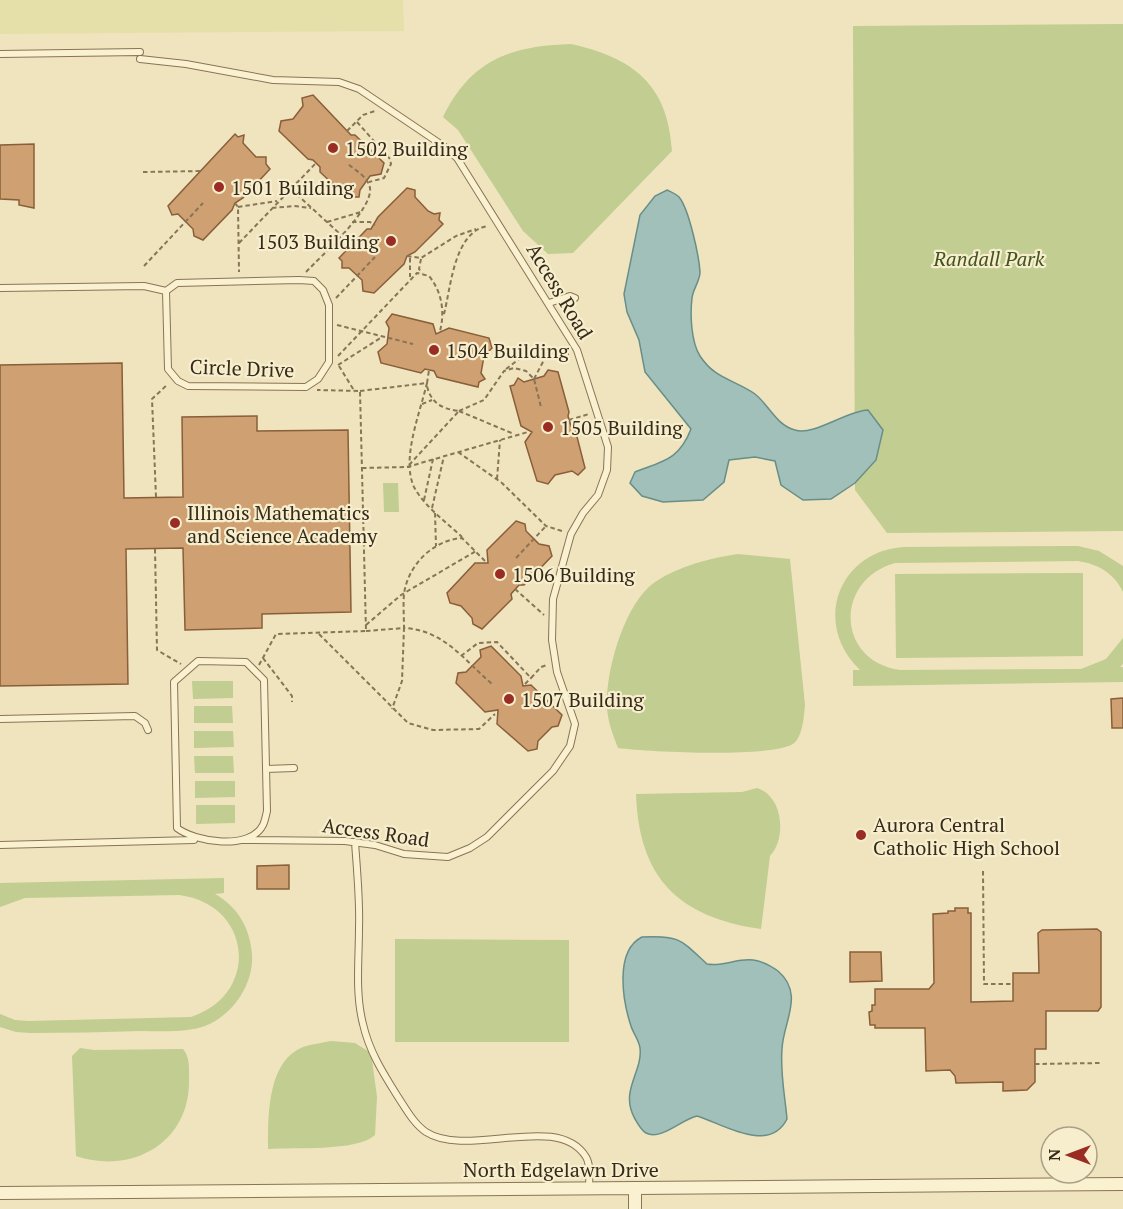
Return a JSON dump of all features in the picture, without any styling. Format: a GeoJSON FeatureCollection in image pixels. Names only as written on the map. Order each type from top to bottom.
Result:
{"type":"FeatureCollection","features":[{"type":"Feature","properties":{"kind":"street","name":"North Edgelawn Drive"},"geometry":{"type":"LineString","coordinates":[[0,1193],[1123,1184]]}},
{"type":"Feature","properties":{"kind":"street"},"geometry":{"type":"LineString","coordinates":[[635,1188],[635,1209]]}},
{"type":"Feature","properties":{"kind":"lane","name":"Access Road"},"geometry":{"type":"LineString","coordinates":[[0,54],[140,55],[273,80],[339,82],[359,89],[390,109],[457,158],[500,224],[579,355],[608,447],[607,470],[598,495],[583,513],[571,534],[553,599],[555,663],[575,724],[570,746],[553,771],[487,837],[470,848],[448,856],[404,854],[355,842],[201,840],[0,845]]}},
{"type":"Feature","properties":{"kind":"lane"},"geometry":{"type":"LineString","coordinates":[[0,288],[144,286],[166,291],[177,283],[299,280],[314,281],[323,290],[329,305]]}},
{"type":"Feature","properties":{"kind":"lane","name":"Circle Drive"},"geometry":{"type":"LineString","coordinates":[[166,291],[168,369],[188,386],[306,387],[318,379],[329,363],[329,305]]}},
{"type":"Feature","properties":{"kind":"lane"},"geometry":{"type":"LineString","coordinates":[[549,303],[570,296],[574,298]]}},
{"type":"Feature","properties":{"kind":"lane"},"geometry":{"type":"LineString","coordinates":[[201,840],[188,836],[177,828],[174,682],[198,661],[224,660],[246,662],[264,680],[267,811],[263,826],[244,840]]}},
{"type":"Feature","properties":{"kind":"lane"},"geometry":{"type":"LineString","coordinates":[[0,719],[135,716],[145,723],[147,730]]}},
{"type":"Feature","properties":{"kind":"lane"},"geometry":{"type":"LineString","coordinates":[[266,768],[294,768]]}},
{"type":"Feature","properties":{"kind":"lane"},"geometry":{"type":"LineString","coordinates":[[355,842],[360,927],[358,972],[362,1023],[375,1060],[411,1117],[425,1131],[444,1141],[465,1142],[527,1135],[561,1140],[579,1149],[587,1158],[589,1188]]}},
{"type":"Feature","properties":{"kind":"path"},"geometry":{"type":"LineString","coordinates":[[347,131],[368,113],[390,109]]}},
{"type":"Feature","properties":{"kind":"path"},"geometry":{"type":"LineString","coordinates":[[357,122],[390,159],[391,164],[384,178],[368,182]]}},
{"type":"Feature","properties":{"kind":"path"},"geometry":{"type":"LineString","coordinates":[[239,243],[270,208],[316,163]]}},
{"type":"Feature","properties":{"kind":"path"},"geometry":{"type":"LineString","coordinates":[[299,280],[361,212],[368,197],[370,189],[368,182],[348,164]]}},
{"type":"Feature","properties":{"kind":"path"},"geometry":{"type":"LineString","coordinates":[[143,172],[203,171]]}},
{"type":"Feature","properties":{"kind":"path"},"geometry":{"type":"LineString","coordinates":[[291,189],[340,234]]}},
{"type":"Feature","properties":{"kind":"path"},"geometry":{"type":"LineString","coordinates":[[238,207],[268,204],[281,199]]}},
{"type":"Feature","properties":{"kind":"path"},"geometry":{"type":"LineString","coordinates":[[235,202],[238,207],[239,281]]}},
{"type":"Feature","properties":{"kind":"path"},"geometry":{"type":"LineString","coordinates":[[144,266],[203,203]]}},
{"type":"Feature","properties":{"kind":"path"},"geometry":{"type":"LineString","coordinates":[[270,208],[294,206],[314,208]]}},
{"type":"Feature","properties":{"kind":"path"},"geometry":{"type":"LineString","coordinates":[[327,222],[348,218],[361,212]]}},
{"type":"Feature","properties":{"kind":"path"},"geometry":{"type":"LineString","coordinates":[[352,222],[370,222],[375,225]]}},
{"type":"Feature","properties":{"kind":"path"},"geometry":{"type":"LineString","coordinates":[[410,279],[409,257],[421,258],[456,236],[476,228],[500,224]]}},
{"type":"Feature","properties":{"kind":"path"},"geometry":{"type":"LineString","coordinates":[[440,331],[459,255],[476,228]]}},
{"type":"Feature","properties":{"kind":"path"},"geometry":{"type":"LineString","coordinates":[[329,305],[375,257]]}},
{"type":"Feature","properties":{"kind":"path"},"geometry":{"type":"LineString","coordinates":[[421,258],[419,269],[434,283],[443,317]]}},
{"type":"Feature","properties":{"kind":"path"},"geometry":{"type":"LineString","coordinates":[[355,392],[338,365],[332,363],[410,279],[422,273]]}},
{"type":"Feature","properties":{"kind":"path"},"geometry":{"type":"LineString","coordinates":[[329,324],[413,344]]}},
{"type":"Feature","properties":{"kind":"path"},"geometry":{"type":"LineString","coordinates":[[338,365],[382,336]]}},
{"type":"Feature","properties":{"kind":"path"},"geometry":{"type":"LineString","coordinates":[[541,407],[534,374],[549,354]]}},
{"type":"Feature","properties":{"kind":"path"},"geometry":{"type":"LineString","coordinates":[[407,467],[459,411],[484,400],[504,371],[523,356],[579,355]]}},
{"type":"Feature","properties":{"kind":"path"},"geometry":{"type":"LineString","coordinates":[[504,371],[520,369],[534,379]]}},
{"type":"Feature","properties":{"kind":"path"},"geometry":{"type":"LineString","coordinates":[[429,370],[407,467],[414,488],[485,561]]}},
{"type":"Feature","properties":{"kind":"path"},"geometry":{"type":"LineString","coordinates":[[156,497],[152,399],[175,377]]}},
{"type":"Feature","properties":{"kind":"path"},"geometry":{"type":"LineString","coordinates":[[311,384],[319,392],[360,392],[427,383]]}},
{"type":"Feature","properties":{"kind":"path"},"geometry":{"type":"LineString","coordinates":[[427,383],[434,400],[442,408],[459,411],[518,435]]}},
{"type":"Feature","properties":{"kind":"path"},"geometry":{"type":"LineString","coordinates":[[360,392],[366,631]]}},
{"type":"Feature","properties":{"kind":"path"},"geometry":{"type":"LineString","coordinates":[[422,404],[428,400],[434,400]]}},
{"type":"Feature","properties":{"kind":"path"},"geometry":{"type":"LineString","coordinates":[[569,420],[596,412]]}},
{"type":"Feature","properties":{"kind":"path"},"geometry":{"type":"LineString","coordinates":[[362,468],[407,467],[528,432]]}},
{"type":"Feature","properties":{"kind":"path"},"geometry":{"type":"LineString","coordinates":[[497,479],[500,440]]}},
{"type":"Feature","properties":{"kind":"path"},"geometry":{"type":"LineString","coordinates":[[458,452],[497,479],[546,526],[571,534]]}},
{"type":"Feature","properties":{"kind":"path"},"geometry":{"type":"LineString","coordinates":[[432,507],[444,456]]}},
{"type":"Feature","properties":{"kind":"path"},"geometry":{"type":"LineString","coordinates":[[424,500],[434,459]]}},
{"type":"Feature","properties":{"kind":"path"},"geometry":{"type":"LineString","coordinates":[[435,511],[436,546]]}},
{"type":"Feature","properties":{"kind":"path"},"geometry":{"type":"LineString","coordinates":[[516,558],[546,526]]}},
{"type":"Feature","properties":{"kind":"path"},"geometry":{"type":"LineString","coordinates":[[392,709],[402,681],[404,594],[414,568],[436,546],[462,538]]}},
{"type":"Feature","properties":{"kind":"path"},"geometry":{"type":"LineString","coordinates":[[155,549],[157,650],[189,668]]}},
{"type":"Feature","properties":{"kind":"path"},"geometry":{"type":"LineString","coordinates":[[366,626],[404,594],[476,551]]}},
{"type":"Feature","properties":{"kind":"path"},"geometry":{"type":"LineString","coordinates":[[515,589],[552,622]]}},
{"type":"Feature","properties":{"kind":"path"},"geometry":{"type":"LineString","coordinates":[[256,670],[276,634],[319,634],[404,628],[434,634],[492,684]]}},
{"type":"Feature","properties":{"kind":"path"},"geometry":{"type":"LineString","coordinates":[[319,634],[408,723],[433,730],[479,729],[495,714]]}},
{"type":"Feature","properties":{"kind":"path"},"geometry":{"type":"LineString","coordinates":[[461,656],[478,643],[497,642],[531,678]]}},
{"type":"Feature","properties":{"kind":"path"},"geometry":{"type":"LineString","coordinates":[[263,658],[292,696],[292,702]]}},
{"type":"Feature","properties":{"kind":"path"},"geometry":{"type":"LineString","coordinates":[[525,684],[541,667],[555,663]]}},
{"type":"Feature","properties":{"kind":"path"},"geometry":{"type":"LineString","coordinates":[[983,871],[984,984],[1013,984]]}},
{"type":"Feature","properties":{"kind":"path"},"geometry":{"type":"LineString","coordinates":[[1035,1064],[1101,1063]]}},
{"type":"Feature","properties":{"kind":"shaded area"},"geometry":{"type":"Polygon","coordinates":[[[0,0],[403,0],[404,31],[0,34],[0,0]]]}},
{"type":"Feature","properties":{"kind":"green space","name":"Randall Park"},"geometry":{"type":"Polygon","coordinates":[[[1123,24],[1123,531],[887,533],[855,490],[853,26],[1123,24]]]}},
{"type":"Feature","properties":{"kind":"green space"},"geometry":{"type":"Polygon","coordinates":[[[571,44],[612,57],[629,66],[643,78],[655,91],[663,108],[672,151],[573,253],[548,254],[523,231],[458,130],[443,117],[466,82],[480,69],[495,60],[529,48],[571,44]]]}},
{"type":"Feature","properties":{"kind":"green space"},"geometry":{"type":"Polygon","coordinates":[[[383,483],[398,483],[399,512],[384,512],[383,483]]]}},
{"type":"Feature","properties":{"kind":"green space"},"geometry":{"type":"Polygon","coordinates":[[[1078,546],[1099,551],[1123,566],[1123,592],[1105,570],[1078,561],[895,563],[875,572],[861,586],[853,602],[851,619],[854,637],[864,652],[879,664],[900,670],[1081,669],[1106,659],[1123,638],[1123,664],[1120,667],[1123,667],[1123,682],[853,686],[853,670],[860,670],[845,652],[837,632],[835,612],[839,593],[848,576],[862,562],[881,552],[903,547],[1078,546]]]}},
{"type":"Feature","properties":{"kind":"green space"},"geometry":{"type":"Polygon","coordinates":[[[738,554],[790,559],[805,705],[802,726],[796,741],[780,748],[735,752],[681,752],[618,748],[608,718],[607,693],[613,658],[634,606],[655,582],[674,571],[706,560],[738,554]]]}},
{"type":"Feature","properties":{"kind":"green space"},"geometry":{"type":"Polygon","coordinates":[[[1083,573],[1083,656],[896,658],[895,574],[1083,573]]]}},
{"type":"Feature","properties":{"kind":"green space"},"geometry":{"type":"Polygon","coordinates":[[[192,681],[233,681],[233,698],[193,699],[192,681]]]}},
{"type":"Feature","properties":{"kind":"green space"},"geometry":{"type":"Polygon","coordinates":[[[194,706],[232,706],[233,723],[194,723],[194,706]]]}},
{"type":"Feature","properties":{"kind":"green space"},"geometry":{"type":"Polygon","coordinates":[[[194,731],[233,731],[234,747],[194,748],[194,731]]]}},
{"type":"Feature","properties":{"kind":"green space"},"geometry":{"type":"Polygon","coordinates":[[[194,756],[233,756],[234,773],[195,773],[194,756]]]}},
{"type":"Feature","properties":{"kind":"green space"},"geometry":{"type":"Polygon","coordinates":[[[195,781],[235,781],[235,797],[195,798],[195,781]]]}},
{"type":"Feature","properties":{"kind":"green space"},"geometry":{"type":"Polygon","coordinates":[[[757,788],[766,792],[772,799],[780,818],[779,839],[770,856],[761,929],[707,915],[686,903],[668,888],[655,870],[645,849],[636,794],[742,792],[757,788]]]}},
{"type":"Feature","properties":{"kind":"green space"},"geometry":{"type":"Polygon","coordinates":[[[196,805],[235,805],[235,823],[196,824],[196,805]]]}},
{"type":"Feature","properties":{"kind":"green space"},"geometry":{"type":"Polygon","coordinates":[[[224,878],[224,893],[215,894],[230,905],[241,919],[249,935],[252,965],[240,997],[215,1021],[190,1030],[173,1031],[31,1033],[16,1032],[0,1027],[0,1014],[15,1020],[29,1021],[191,1017],[214,1006],[229,990],[237,971],[239,951],[233,931],[222,915],[203,902],[179,895],[25,898],[0,907],[0,883],[224,878]]]}},
{"type":"Feature","properties":{"kind":"green space"},"geometry":{"type":"Polygon","coordinates":[[[395,939],[569,940],[569,1042],[395,1042],[395,939]]]}},
{"type":"Feature","properties":{"kind":"green space"},"geometry":{"type":"Polygon","coordinates":[[[331,1041],[355,1043],[371,1053],[377,1097],[375,1135],[354,1144],[340,1146],[268,1149],[268,1122],[272,1091],[282,1064],[291,1054],[303,1047],[331,1041]]]}},
{"type":"Feature","properties":{"kind":"green space"},"geometry":{"type":"Polygon","coordinates":[[[80,1048],[94,1050],[183,1049],[189,1067],[187,1102],[180,1121],[168,1137],[154,1149],[137,1157],[117,1161],[97,1161],[76,1156],[72,1056],[80,1048]]]}},
{"type":"Feature","properties":{"kind":"water"},"geometry":{"type":"Polygon","coordinates":[[[667,190],[678,196],[683,203],[696,244],[700,272],[692,298],[692,328],[697,350],[706,364],[718,374],[755,394],[783,424],[795,430],[811,430],[850,414],[868,410],[883,430],[876,460],[855,483],[831,499],[803,500],[781,485],[775,461],[755,457],[729,460],[724,482],[703,500],[663,502],[642,496],[630,483],[635,472],[662,462],[675,453],[691,429],[645,372],[639,340],[627,312],[624,294],[640,215],[655,196],[667,190]]]}},
{"type":"Feature","properties":{"kind":"water"},"geometry":{"type":"Polygon","coordinates":[[[642,937],[672,938],[685,944],[707,964],[741,960],[760,961],[778,971],[786,980],[791,999],[783,1039],[782,1058],[787,1119],[779,1129],[769,1135],[744,1134],[697,1116],[658,1134],[646,1133],[640,1127],[629,1099],[640,1057],[640,1048],[625,1004],[623,978],[627,953],[642,937]]]}},
{"type":"Feature","properties":{"kind":"building","name":"1502 Building"},"geometry":{"type":"Polygon","coordinates":[[[313,95],[351,135],[355,135],[384,163],[381,174],[370,176],[360,190],[359,197],[353,197],[350,200],[320,172],[320,167],[313,160],[308,159],[279,131],[281,121],[293,119],[303,106],[302,98],[313,95]]]}},
{"type":"Feature","properties":{"kind":"building","name":"1501 Building"},"geometry":{"type":"Polygon","coordinates":[[[235,134],[238,137],[244,135],[243,143],[256,157],[266,157],[266,164],[270,169],[243,198],[235,203],[232,210],[203,240],[194,236],[193,229],[178,214],[172,215],[168,206],[235,134]]]}},
{"type":"Feature","properties":{"kind":"building"},"geometry":{"type":"Polygon","coordinates":[[[34,144],[34,208],[19,205],[19,200],[0,199],[0,145],[34,144]]]}},
{"type":"Feature","properties":{"kind":"building","name":"1503 Building"},"geometry":{"type":"Polygon","coordinates":[[[407,188],[415,190],[415,197],[428,211],[434,214],[440,213],[439,220],[443,224],[415,252],[407,256],[404,264],[374,293],[363,291],[362,280],[349,268],[342,268],[342,261],[339,258],[367,229],[371,229],[378,217],[407,188]]]}},
{"type":"Feature","properties":{"kind":"building","name":"1504 Building"},"geometry":{"type":"Polygon","coordinates":[[[392,314],[433,324],[436,334],[449,328],[489,338],[492,348],[484,356],[481,373],[485,379],[479,382],[478,387],[437,377],[434,371],[425,369],[421,373],[381,363],[378,352],[387,344],[389,328],[386,322],[392,314]]]}},
{"type":"Feature","properties":{"kind":"building","name":"Illinois Mathematics and Science Academy"},"geometry":{"type":"Polygon","coordinates":[[[122,363],[124,498],[183,497],[182,417],[257,416],[257,431],[348,430],[351,612],[262,614],[262,628],[185,630],[183,548],[126,549],[128,684],[0,686],[0,365],[122,363]]]}},
{"type":"Feature","properties":{"kind":"building","name":"1505 Building"},"geometry":{"type":"Polygon","coordinates":[[[548,370],[558,372],[569,412],[568,416],[571,426],[575,429],[585,468],[578,475],[572,471],[555,475],[548,484],[537,481],[525,442],[532,432],[521,426],[510,386],[514,385],[518,378],[524,382],[544,376],[548,370]]]}},
{"type":"Feature","properties":{"kind":"building","name":"1506 Building"},"geometry":{"type":"Polygon","coordinates":[[[516,521],[525,524],[526,531],[539,544],[549,546],[552,556],[524,585],[519,585],[511,594],[512,599],[482,629],[473,624],[472,618],[461,606],[450,603],[447,593],[475,563],[488,563],[487,550],[516,521]]]}},
{"type":"Feature","properties":{"kind":"building","name":"1507 Building"},"geometry":{"type":"Polygon","coordinates":[[[491,646],[521,676],[523,686],[531,685],[562,715],[558,726],[552,727],[538,741],[537,749],[528,751],[497,724],[498,710],[485,712],[456,683],[458,673],[466,672],[481,657],[480,650],[491,646]]]}},
{"type":"Feature","properties":{"kind":"building"},"geometry":{"type":"Polygon","coordinates":[[[1123,698],[1123,728],[1112,728],[1111,699],[1123,698]]]}},
{"type":"Feature","properties":{"kind":"building"},"geometry":{"type":"Polygon","coordinates":[[[289,865],[289,889],[257,889],[257,866],[289,865]]]}},
{"type":"Feature","properties":{"kind":"building"},"geometry":{"type":"Polygon","coordinates":[[[955,908],[968,908],[968,913],[971,913],[971,1002],[1013,1001],[1013,973],[1039,973],[1038,933],[1042,930],[1097,929],[1101,932],[1101,1007],[1098,1011],[1046,1011],[1046,1049],[1035,1049],[1035,1082],[1027,1090],[1003,1091],[1003,1082],[956,1083],[955,1076],[950,1070],[926,1071],[925,1028],[875,1028],[875,1025],[870,1025],[869,1012],[872,1011],[872,1005],[875,1005],[875,989],[929,989],[934,983],[933,914],[948,913],[948,911],[955,911],[955,908]]]}},
{"type":"Feature","properties":{"kind":"building"},"geometry":{"type":"Polygon","coordinates":[[[850,952],[881,952],[882,981],[850,982],[850,952]]]}},
{"type":"Feature","properties":{"kind":"place","name":"1502 Building"},"geometry":{"type":"Point","coordinates":[333,148]}},
{"type":"Feature","properties":{"kind":"place","name":"1501 Building"},"geometry":{"type":"Point","coordinates":[219,187]}},
{"type":"Feature","properties":{"kind":"place","name":"1503 Building"},"geometry":{"type":"Point","coordinates":[391,241]}},
{"type":"Feature","properties":{"kind":"place","name":"1504 Building"},"geometry":{"type":"Point","coordinates":[434,350]}},
{"type":"Feature","properties":{"kind":"place","name":"1505 Building"},"geometry":{"type":"Point","coordinates":[548,427]}},
{"type":"Feature","properties":{"kind":"place","name":"Illinois Mathematics and Science Academy"},"geometry":{"type":"Point","coordinates":[175,523]}},
{"type":"Feature","properties":{"kind":"place","name":"1506 Building"},"geometry":{"type":"Point","coordinates":[500,574]}},
{"type":"Feature","properties":{"kind":"place","name":"1507 Building"},"geometry":{"type":"Point","coordinates":[509,699]}},
{"type":"Feature","properties":{"kind":"place","name":"Aurora Central Catholic High School"},"geometry":{"type":"Point","coordinates":[861,835]}}]}
